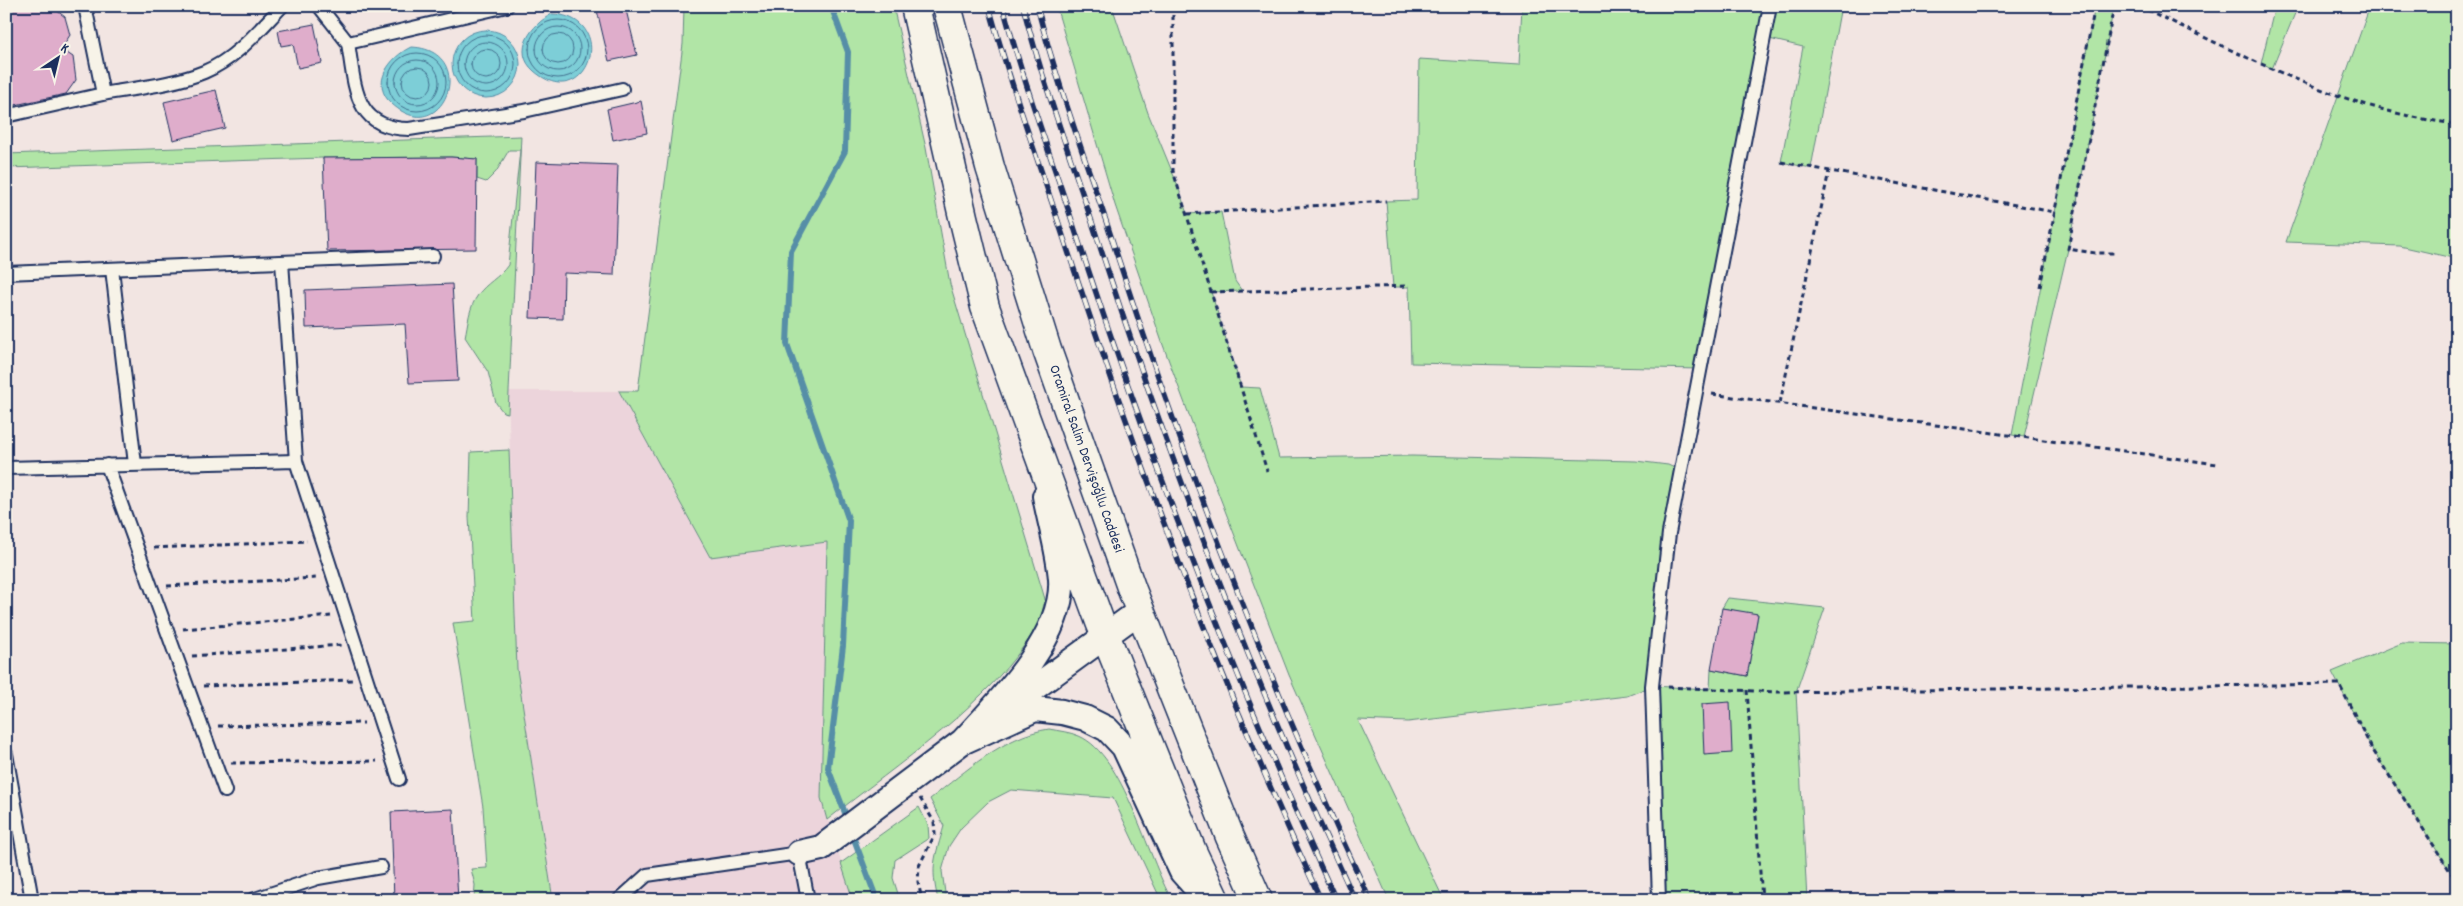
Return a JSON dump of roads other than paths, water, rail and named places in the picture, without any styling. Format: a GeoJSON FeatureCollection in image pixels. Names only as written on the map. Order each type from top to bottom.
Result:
{"type":"FeatureCollection","features":[{"type":"Feature","properties":{"kind":"main road"},"geometry":{"type":"LineString","coordinates":[[916,6],[962,217],[985,307],[1105,634],[1192,851],[1215,900]]}},
{"type":"Feature","properties":{"kind":"main road","name":"Oramiral Salim Dervişoğllu Caddesi"},"geometry":{"type":"LineString","coordinates":[[947,6],[990,167],[1047,350],[1140,610],[1230,837],[1258,900]]}},
{"type":"Feature","properties":{"kind":"street"},"geometry":{"type":"LineString","coordinates":[[962,742],[1006,694],[1024,671],[1052,624],[1059,601],[1061,580],[1035,446]]}},
{"type":"Feature","properties":{"kind":"street"},"geometry":{"type":"LineString","coordinates":[[810,850],[905,784],[1105,634],[1140,610]]}},
{"type":"Feature","properties":{"kind":"street"},"geometry":{"type":"LineString","coordinates":[[962,742],[1035,709],[1062,712],[1085,718],[1107,729],[1124,747],[1182,872],[1207,900]]}},
{"type":"Feature","properties":{"kind":"lane"},"geometry":{"type":"LineString","coordinates":[[85,6],[103,94]]}},
{"type":"Feature","properties":{"kind":"lane"},"geometry":{"type":"LineString","coordinates":[[6,116],[103,94],[173,82],[204,72],[246,44],[282,6]]}},
{"type":"Feature","properties":{"kind":"lane"},"geometry":{"type":"LineString","coordinates":[[319,6],[348,44],[355,88],[361,104],[377,122],[391,129],[409,129],[524,111],[622,89]]}},
{"type":"Feature","properties":{"kind":"lane"},"geometry":{"type":"LineString","coordinates":[[348,44],[507,6]]}},
{"type":"Feature","properties":{"kind":"lane"},"geometry":{"type":"LineString","coordinates":[[1658,900],[1652,686],[1669,528],[1770,6]]}},
{"type":"Feature","properties":{"kind":"lane"},"geometry":{"type":"LineString","coordinates":[[6,273],[433,256]]}},
{"type":"Feature","properties":{"kind":"lane"},"geometry":{"type":"LineString","coordinates":[[282,262],[296,461],[399,779]]}},
{"type":"Feature","properties":{"kind":"lane"},"geometry":{"type":"LineString","coordinates":[[112,269],[135,464]]}},
{"type":"Feature","properties":{"kind":"lane"},"geometry":{"type":"LineString","coordinates":[[6,468],[296,461]]}},
{"type":"Feature","properties":{"kind":"lane"},"geometry":{"type":"LineString","coordinates":[[107,465],[225,790]]}},
{"type":"Feature","properties":{"kind":"lane"},"geometry":{"type":"LineString","coordinates":[[6,754],[32,900]]}},
{"type":"Feature","properties":{"kind":"lane"},"geometry":{"type":"LineString","coordinates":[[619,900],[647,875],[810,850],[808,900]]}},
{"type":"Feature","properties":{"kind":"lane"},"geometry":{"type":"LineString","coordinates":[[252,900],[288,894],[318,878],[381,867]]}},
{"type":"Feature","properties":{"kind":"water"},"geometry":{"type":"Polygon","coordinates":[[[552,14],[573,19],[586,31],[591,45],[589,61],[581,74],[569,82],[553,82],[534,71],[527,63],[524,55],[524,47],[531,31],[552,14]]]}},
{"type":"Feature","properties":{"kind":"water"},"geometry":{"type":"Polygon","coordinates":[[[486,30],[499,33],[510,40],[517,51],[520,64],[517,77],[510,88],[499,95],[486,98],[473,95],[462,88],[455,77],[452,64],[455,51],[462,40],[473,33],[486,30]]]}},
{"type":"Feature","properties":{"kind":"water"},"geometry":{"type":"Polygon","coordinates":[[[411,47],[432,52],[444,63],[449,78],[447,94],[439,107],[427,115],[411,115],[392,104],[385,96],[382,88],[382,80],[390,64],[396,57],[411,47]]]}},
{"type":"Feature","properties":{"kind":"waterway"},"geometry":{"type":"LineString","coordinates":[[831,6],[848,52],[845,151],[791,251],[787,344],[849,521],[843,646],[828,768],[848,821]]}},
{"type":"Feature","properties":{"kind":"waterway"},"geometry":{"type":"LineString","coordinates":[[851,831],[877,900]]}},
{"type":"Feature","properties":{"kind":"railway"},"geometry":{"type":"LineString","coordinates":[[989,6],[1025,123],[1092,323],[1151,490],[1215,656],[1284,819],[1321,900]]}},
{"type":"Feature","properties":{"kind":"railway"},"geometry":{"type":"LineString","coordinates":[[1003,6],[1019,63],[1133,400],[1164,485],[1263,735],[1336,900]]}},
{"type":"Feature","properties":{"kind":"railway"},"geometry":{"type":"LineString","coordinates":[[1023,6],[1056,116],[1121,311],[1182,482],[1281,734],[1355,900]]}},
{"type":"Feature","properties":{"kind":"railway"},"geometry":{"type":"LineString","coordinates":[[1037,6],[1052,60],[1134,307],[1195,479],[1261,649],[1332,817],[1370,900]]}}]}
